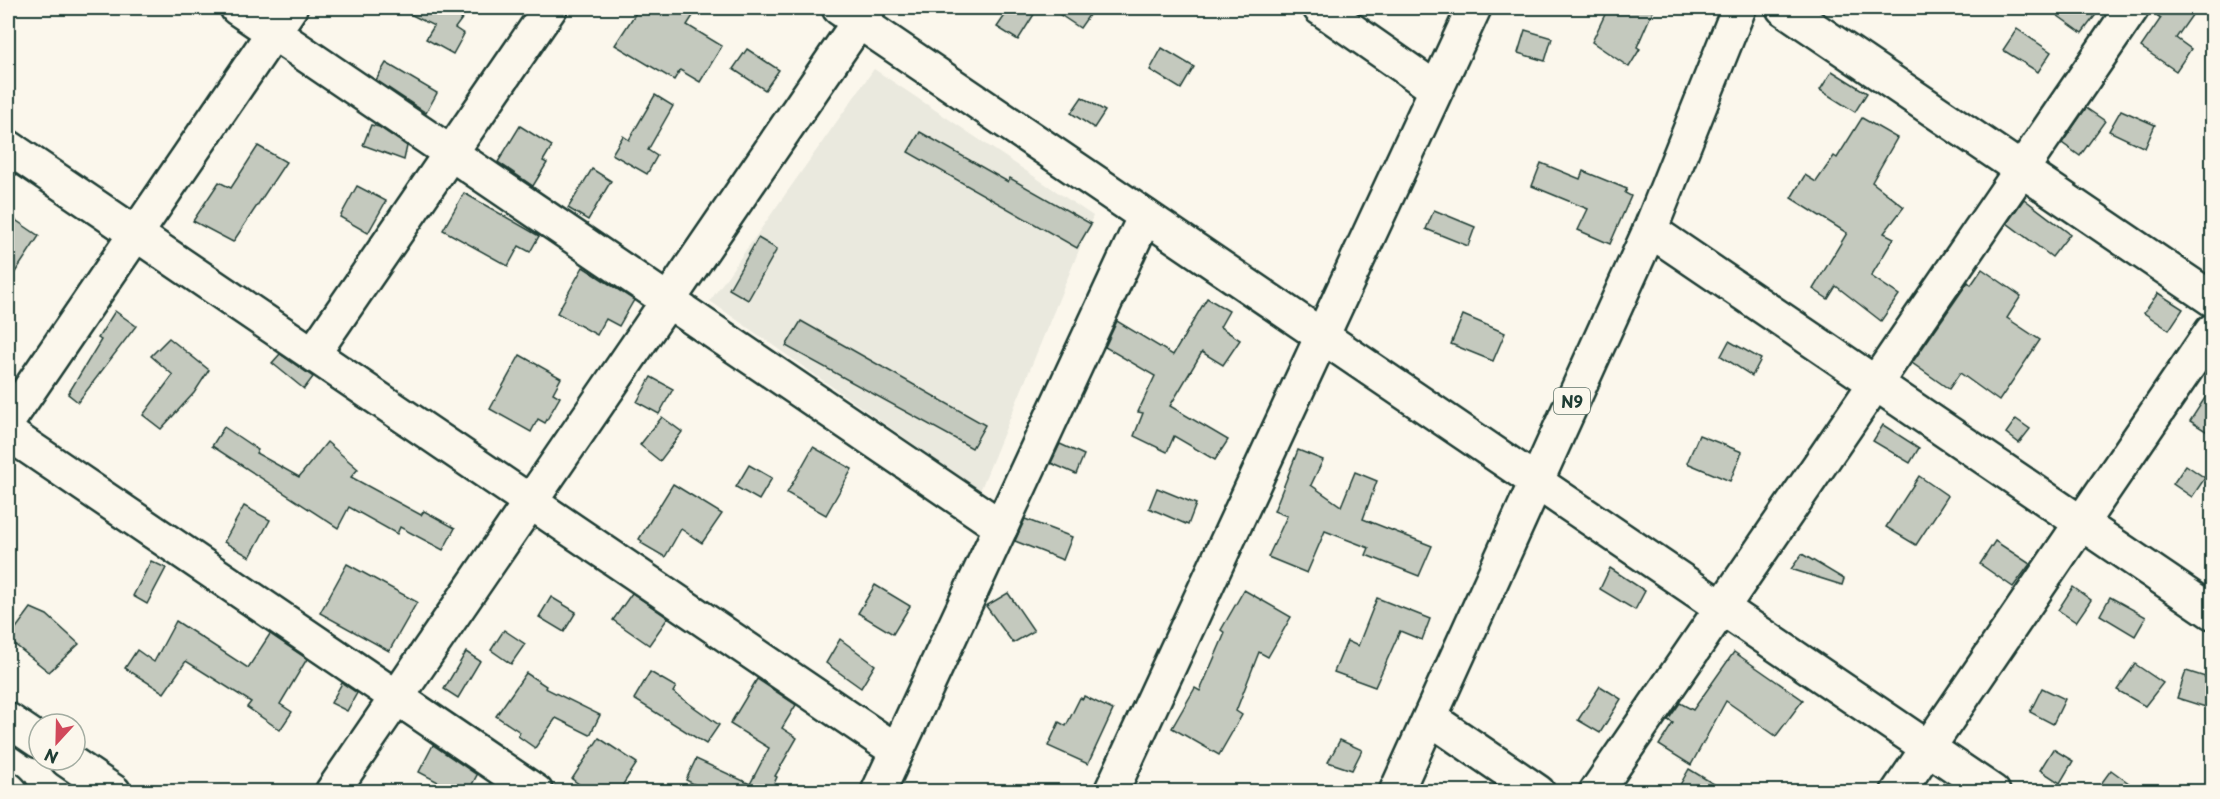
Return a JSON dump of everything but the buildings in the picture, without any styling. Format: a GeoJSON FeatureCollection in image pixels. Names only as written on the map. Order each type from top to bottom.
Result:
{"type":"FeatureCollection","features":[{"type":"Feature","properties":{"kind":"street"},"geometry":{"type":"LineString","coordinates":[[237,8],[282,20],[451,153],[1001,526]]}},
{"type":"Feature","properties":{"kind":"street"},"geometry":{"type":"LineString","coordinates":[[313,354],[550,8]]}},
{"type":"Feature","properties":{"kind":"street"},"geometry":{"type":"LineString","coordinates":[[1320,8],[1436,89]]}},
{"type":"Feature","properties":{"kind":"street"},"geometry":{"type":"LineString","coordinates":[[1111,792],[1474,8]]}},
{"type":"Feature","properties":{"kind":"street","name":"N9"},"geometry":{"type":"LineString","coordinates":[[1396,792],[1650,230],[1739,8]]}},
{"type":"Feature","properties":{"kind":"street"},"geometry":{"type":"LineString","coordinates":[[1783,8],[2212,299]]}},
{"type":"Feature","properties":{"kind":"street"},"geometry":{"type":"LineString","coordinates":[[1596,792],[2132,8]]}},
{"type":"Feature","properties":{"kind":"street"},"geometry":{"type":"LineString","coordinates":[[332,792],[668,300],[855,12],[1145,216],[1993,792]]}},
{"type":"Feature","properties":{"kind":"street"},"geometry":{"type":"LineString","coordinates":[[8,422],[282,20]]}},
{"type":"Feature","properties":{"kind":"street"},"geometry":{"type":"LineString","coordinates":[[8,147],[897,751]]}},
{"type":"Feature","properties":{"kind":"street"},"geometry":{"type":"LineString","coordinates":[[878,792],[1145,216]]}},
{"type":"Feature","properties":{"kind":"street"},"geometry":{"type":"LineString","coordinates":[[1650,230],[2212,612]]}},
{"type":"Feature","properties":{"kind":"street"},"geometry":{"type":"LineString","coordinates":[[1898,792],[2212,331]]}},
{"type":"Feature","properties":{"kind":"street"},"geometry":{"type":"LineString","coordinates":[[8,433],[536,792]]}},
{"type":"Feature","properties":{"kind":"street"},"geometry":{"type":"LineString","coordinates":[[1430,718],[1538,792]]}},
{"type":"Feature","properties":{"kind":"street"},"geometry":{"type":"LineString","coordinates":[[8,720],[27,733]]}},
{"type":"Feature","properties":{"kind":"street"},"geometry":{"type":"LineString","coordinates":[[85,772],[114,792]]}},
{"type":"Feature","properties":{"kind":"shaded area"},"geometry":{"type":"Polygon","coordinates":[[[874,69],[1093,216],[980,491],[710,301],[874,69]]]}}]}
